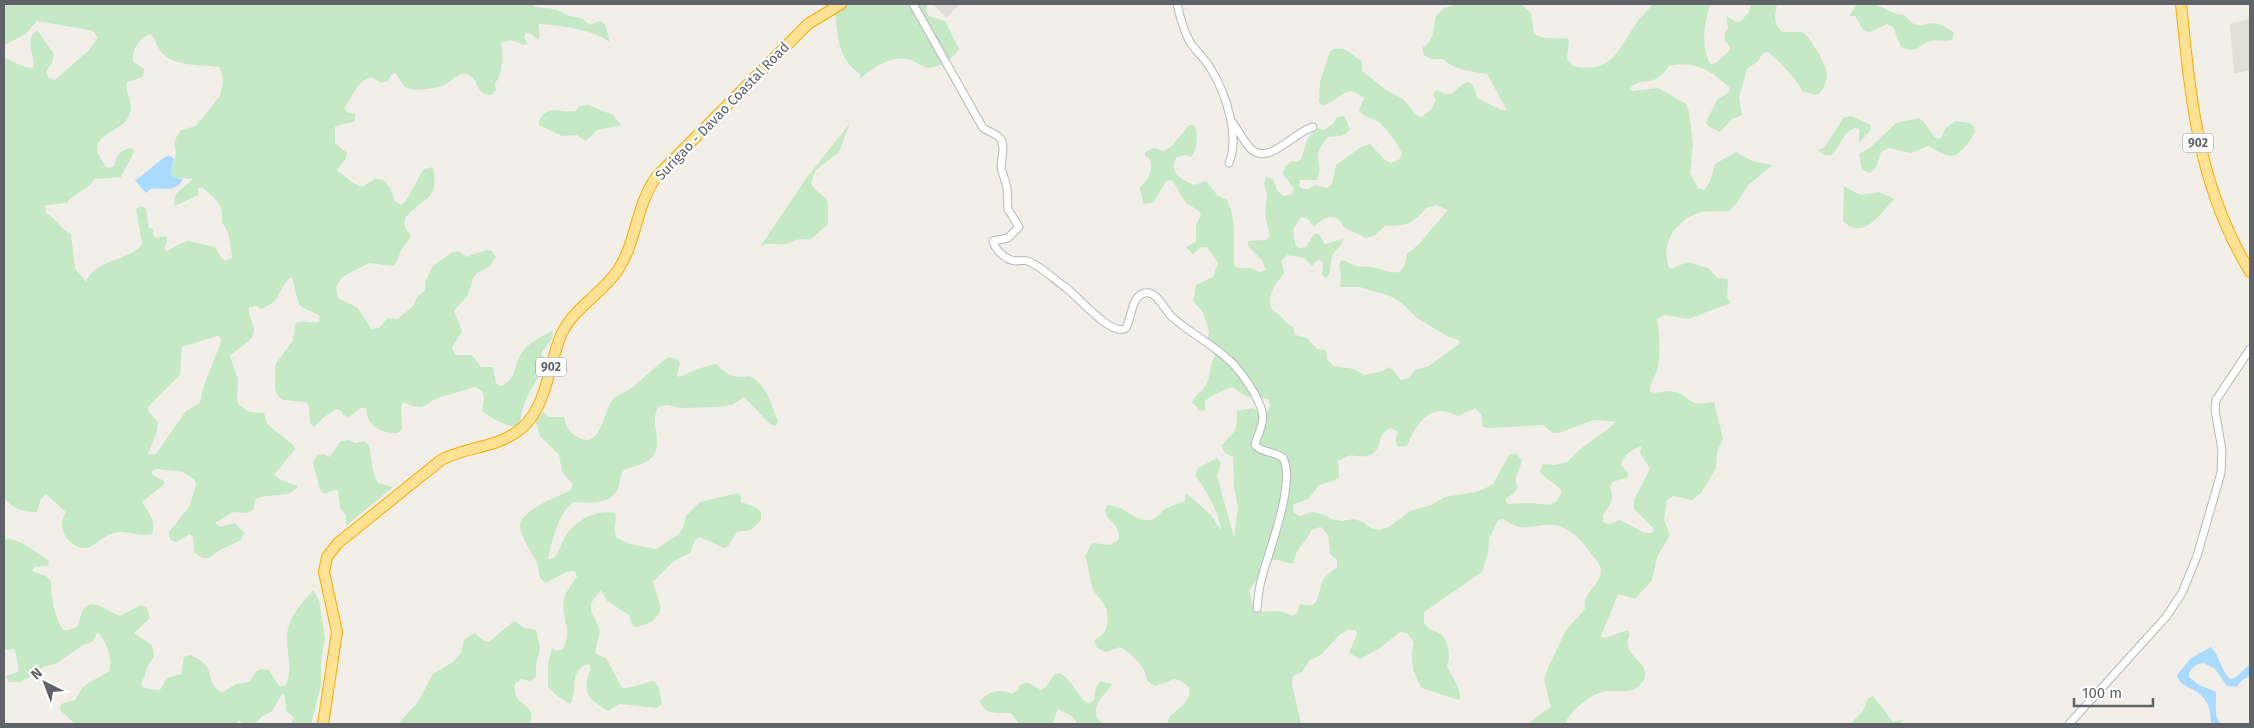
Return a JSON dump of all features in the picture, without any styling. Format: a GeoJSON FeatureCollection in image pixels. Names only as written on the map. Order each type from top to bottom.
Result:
{"type":"FeatureCollection","features":[{"type":"Feature","properties":{"kind":"highway","name":"Surigao - Davao Coastal Road"},"geometry":{"type":"LineString","coordinates":[[324,724],[336,638],[324,572],[325,564],[331,551],[347,535],[442,460],[452,455],[500,442],[527,424],[540,400],[558,343],[567,323],[608,282],[622,264],[646,192],[654,180],[670,161],[797,34],[818,17],[841,4]]}},
{"type":"Feature","properties":{"kind":"highway","name":"902"},"geometry":{"type":"LineString","coordinates":[[2181,4],[2198,144],[2215,202],[2228,232],[2250,272]]}},
{"type":"Feature","properties":{"kind":"street"},"geometry":{"type":"LineString","coordinates":[[913,4],[983,128],[998,136],[1002,141],[1001,168],[1007,186],[1008,209],[1019,227],[1008,238],[993,241],[994,246],[1009,259],[1031,262],[1068,289],[1102,321],[1115,330],[1126,328],[1138,298],[1144,293],[1152,293],[1170,315],[1223,355],[1247,382],[1262,413],[1261,428],[1256,446],[1280,455],[1286,464],[1287,471],[1283,503],[1261,579],[1257,608]]}},
{"type":"Feature","properties":{"kind":"street"},"geometry":{"type":"LineString","coordinates":[[1177,4],[1188,38],[1214,75],[1230,119],[1234,138],[1232,156],[1229,163]]}},
{"type":"Feature","properties":{"kind":"street"},"geometry":{"type":"LineString","coordinates":[[1230,119],[1248,145],[1259,153],[1270,153],[1299,133],[1313,127]]}},
{"type":"Feature","properties":{"kind":"street"},"geometry":{"type":"LineString","coordinates":[[2069,724],[2166,617],[2182,593],[2199,548],[2221,473],[2222,450],[2216,400],[2250,349]]}},
{"type":"Feature","properties":{"kind":"shaded area"},"geometry":{"type":"Polygon","coordinates":[[[933,4],[958,4],[959,5],[946,18],[933,4]]]}},
{"type":"Feature","properties":{"kind":"shaded area"},"geometry":{"type":"Polygon","coordinates":[[[2250,19],[2250,70],[2234,74],[2230,24],[2250,19]]]}},
{"type":"Feature","properties":{"kind":"green space"},"geometry":{"type":"Polygon","coordinates":[[[7,4],[531,4],[536,7],[555,9],[567,15],[583,19],[587,23],[592,24],[600,21],[605,24],[610,42],[594,34],[577,29],[538,24],[540,36],[538,39],[530,33],[526,33],[524,37],[528,44],[523,45],[513,41],[501,43],[502,64],[495,84],[496,90],[492,95],[482,92],[474,79],[467,74],[458,75],[446,84],[421,90],[407,88],[395,73],[391,75],[388,81],[381,83],[372,77],[366,79],[358,86],[344,108],[347,112],[355,114],[355,121],[335,127],[335,143],[347,153],[345,160],[337,170],[353,183],[362,187],[375,179],[383,180],[390,188],[395,201],[401,205],[410,194],[424,169],[433,167],[434,178],[434,187],[429,197],[413,209],[406,218],[406,229],[411,235],[395,264],[393,266],[369,263],[342,277],[336,287],[338,298],[358,308],[371,329],[379,328],[388,318],[398,319],[413,306],[417,297],[425,290],[425,282],[433,266],[451,253],[459,251],[466,257],[486,250],[492,251],[496,257],[489,267],[477,273],[473,278],[468,295],[454,311],[462,331],[452,348],[455,355],[472,355],[481,367],[493,367],[496,383],[500,386],[509,381],[523,351],[533,342],[553,330],[552,339],[541,353],[544,363],[543,367],[526,399],[520,424],[515,427],[506,425],[482,411],[484,398],[482,391],[475,387],[438,398],[422,407],[403,402],[401,408],[402,429],[398,433],[386,432],[376,428],[369,420],[366,408],[360,408],[349,417],[343,415],[342,411],[337,409],[324,417],[314,427],[310,423],[309,406],[306,402],[283,400],[278,396],[275,389],[275,365],[293,340],[296,323],[319,322],[320,316],[300,305],[291,277],[276,299],[268,306],[261,309],[256,306],[249,307],[254,327],[253,334],[230,357],[238,379],[238,404],[249,412],[264,413],[267,424],[293,445],[295,449],[274,475],[281,480],[298,486],[290,493],[256,499],[253,510],[247,513],[233,512],[215,523],[220,527],[235,523],[244,533],[241,540],[218,551],[209,558],[202,558],[194,552],[193,537],[190,534],[176,542],[170,540],[169,532],[189,507],[196,485],[194,479],[183,472],[157,469],[151,471],[153,475],[164,481],[163,485],[142,502],[153,521],[152,534],[114,533],[90,547],[80,547],[70,542],[62,528],[66,512],[46,494],[41,499],[37,512],[14,507],[4,497],[4,58],[25,67],[33,68],[30,43],[33,34],[37,30],[54,54],[52,63],[46,72],[48,77],[55,80],[88,51],[98,38],[94,32],[89,30],[37,21],[26,34],[4,45],[4,7],[7,4]],[[151,34],[147,35],[137,44],[134,53],[133,61],[144,69],[143,77],[127,82],[126,87],[131,106],[129,116],[126,121],[99,141],[97,147],[100,157],[106,167],[109,168],[114,166],[116,158],[120,153],[132,148],[134,152],[121,177],[94,179],[67,203],[45,205],[46,213],[71,234],[75,268],[86,282],[90,274],[97,268],[138,249],[142,243],[136,209],[142,206],[146,209],[149,228],[154,229],[153,235],[155,238],[166,236],[167,242],[164,248],[166,252],[181,243],[189,241],[215,247],[221,258],[225,261],[233,257],[228,235],[222,223],[222,210],[218,202],[202,187],[198,188],[198,195],[175,206],[174,199],[176,194],[193,179],[175,178],[171,174],[176,152],[174,143],[176,138],[181,130],[196,126],[220,96],[223,82],[222,73],[219,67],[181,63],[168,58],[161,52],[151,34]],[[217,336],[182,347],[180,375],[148,407],[149,412],[158,422],[157,431],[148,454],[156,454],[186,411],[200,403],[203,388],[221,342],[220,337],[217,336]]]}},
{"type":"Feature","properties":{"kind":"green space"},"geometry":{"type":"Polygon","coordinates":[[[844,4],[928,4],[926,10],[929,16],[945,21],[959,49],[949,60],[935,67],[925,67],[907,59],[894,59],[875,67],[860,79],[860,74],[852,67],[843,53],[838,36],[834,8],[844,4]]]}},
{"type":"Feature","properties":{"kind":"green space"},"geometry":{"type":"Polygon","coordinates":[[[1458,4],[1521,4],[1531,13],[1534,34],[1547,38],[1569,39],[1567,59],[1573,66],[1586,68],[1605,64],[1611,59],[1652,4],[1711,4],[1706,18],[1704,43],[1705,51],[1711,64],[1716,63],[1730,50],[1730,46],[1725,42],[1725,33],[1728,28],[1726,16],[1737,22],[1741,21],[1749,12],[1751,4],[1777,4],[1775,19],[1777,26],[1783,32],[1802,32],[1808,37],[1826,69],[1827,77],[1824,87],[1818,95],[1803,92],[1793,77],[1768,52],[1763,53],[1758,61],[1747,69],[1739,98],[1742,115],[1732,119],[1720,132],[1708,126],[1706,122],[1717,100],[1729,92],[1730,88],[1702,68],[1687,65],[1669,66],[1658,78],[1640,82],[1629,89],[1633,91],[1658,88],[1686,104],[1689,112],[1693,145],[1690,173],[1698,188],[1704,190],[1711,178],[1715,164],[1736,152],[1752,161],[1773,165],[1748,185],[1736,204],[1729,211],[1704,211],[1692,215],[1677,227],[1668,242],[1666,251],[1670,269],[1688,262],[1708,268],[1718,278],[1728,279],[1727,297],[1731,303],[1688,319],[1664,315],[1657,319],[1659,360],[1650,392],[1670,391],[1679,393],[1700,404],[1714,402],[1723,439],[1717,452],[1716,468],[1701,493],[1692,500],[1673,496],[1667,500],[1664,520],[1670,535],[1657,557],[1652,580],[1635,599],[1618,594],[1601,636],[1604,638],[1628,630],[1630,635],[1629,649],[1642,665],[1645,671],[1645,678],[1640,685],[1631,690],[1607,691],[1591,697],[1575,709],[1565,724],[1529,724],[1551,707],[1544,680],[1547,670],[1566,630],[1585,609],[1586,598],[1598,581],[1601,569],[1598,562],[1580,540],[1563,527],[1542,525],[1521,527],[1503,519],[1498,520],[1489,539],[1488,553],[1482,572],[1424,612],[1425,624],[1430,629],[1439,633],[1447,644],[1449,653],[1447,666],[1458,687],[1459,700],[1422,688],[1413,666],[1414,642],[1407,633],[1400,632],[1380,648],[1360,659],[1349,653],[1357,634],[1356,630],[1347,630],[1339,635],[1321,655],[1310,660],[1302,672],[1293,676],[1292,684],[1301,724],[1167,724],[1169,717],[1185,703],[1190,694],[1189,687],[1181,681],[1174,679],[1155,686],[1148,681],[1139,663],[1120,647],[1106,652],[1097,648],[1094,640],[1105,631],[1108,617],[1104,605],[1092,587],[1085,556],[1092,543],[1111,545],[1119,539],[1118,530],[1107,516],[1107,505],[1118,507],[1140,519],[1151,520],[1167,508],[1185,501],[1186,493],[1211,515],[1221,531],[1215,509],[1195,475],[1198,468],[1217,458],[1221,463],[1217,476],[1234,537],[1238,508],[1234,487],[1233,457],[1225,453],[1221,446],[1234,432],[1237,423],[1237,411],[1253,408],[1262,416],[1266,414],[1270,406],[1268,399],[1246,396],[1232,387],[1211,396],[1205,401],[1205,410],[1200,411],[1192,402],[1207,383],[1215,356],[1208,339],[1209,332],[1202,311],[1193,301],[1196,285],[1213,277],[1218,263],[1207,247],[1201,247],[1193,254],[1186,247],[1196,242],[1196,225],[1201,215],[1199,211],[1186,203],[1172,180],[1166,181],[1153,203],[1144,204],[1140,188],[1151,171],[1150,159],[1145,156],[1145,152],[1154,148],[1164,151],[1171,147],[1189,125],[1194,125],[1197,137],[1195,151],[1191,157],[1183,155],[1176,158],[1174,164],[1175,172],[1181,178],[1194,185],[1206,181],[1217,195],[1227,200],[1232,215],[1234,264],[1237,268],[1250,268],[1259,272],[1266,270],[1262,260],[1248,246],[1248,241],[1266,240],[1270,236],[1265,215],[1267,195],[1264,184],[1266,177],[1273,179],[1277,190],[1283,196],[1292,194],[1294,189],[1283,174],[1285,166],[1291,161],[1298,162],[1302,158],[1307,141],[1314,131],[1319,128],[1324,130],[1333,124],[1337,117],[1344,116],[1350,129],[1343,135],[1328,137],[1322,144],[1318,155],[1319,174],[1317,180],[1300,180],[1299,186],[1303,189],[1309,189],[1315,185],[1327,188],[1332,184],[1336,165],[1361,147],[1370,144],[1385,160],[1391,163],[1400,159],[1402,153],[1393,138],[1381,124],[1361,113],[1359,110],[1364,98],[1357,93],[1347,92],[1322,105],[1319,102],[1320,82],[1330,51],[1344,49],[1362,61],[1362,71],[1386,90],[1403,99],[1415,114],[1421,117],[1432,109],[1436,99],[1433,95],[1436,90],[1445,94],[1451,94],[1464,83],[1469,82],[1473,85],[1477,98],[1501,110],[1507,110],[1487,74],[1464,70],[1453,66],[1443,59],[1431,59],[1424,55],[1422,48],[1430,42],[1436,16],[1444,8],[1458,4]],[[1436,205],[1426,208],[1416,218],[1404,225],[1385,226],[1374,236],[1366,238],[1346,228],[1340,221],[1332,217],[1325,218],[1314,227],[1308,219],[1301,217],[1293,230],[1295,244],[1299,248],[1306,247],[1314,234],[1319,234],[1325,244],[1343,239],[1340,247],[1333,254],[1330,270],[1326,278],[1322,275],[1323,263],[1319,259],[1312,266],[1304,258],[1287,255],[1281,261],[1284,273],[1272,290],[1270,300],[1273,311],[1293,327],[1295,335],[1307,338],[1317,349],[1326,350],[1327,359],[1334,366],[1354,369],[1364,375],[1380,372],[1390,367],[1401,380],[1409,378],[1415,370],[1429,366],[1460,343],[1458,340],[1447,336],[1417,318],[1402,303],[1390,296],[1360,287],[1340,287],[1341,275],[1339,265],[1342,260],[1357,266],[1373,267],[1390,272],[1399,271],[1403,268],[1407,254],[1418,245],[1448,210],[1436,205]],[[1475,408],[1458,416],[1439,411],[1425,417],[1415,430],[1407,446],[1398,447],[1395,440],[1398,432],[1391,428],[1383,434],[1378,448],[1372,454],[1348,456],[1338,461],[1339,477],[1319,485],[1308,499],[1293,505],[1294,513],[1300,516],[1312,512],[1342,521],[1354,519],[1379,530],[1389,527],[1410,511],[1431,505],[1445,497],[1476,492],[1486,488],[1493,484],[1509,455],[1516,453],[1522,461],[1515,481],[1518,487],[1514,493],[1505,499],[1507,504],[1552,504],[1562,491],[1540,472],[1543,464],[1555,465],[1567,462],[1579,450],[1615,422],[1594,420],[1559,433],[1553,433],[1543,425],[1483,427],[1481,414],[1475,408]],[[1642,446],[1626,455],[1621,465],[1627,472],[1628,477],[1613,482],[1610,487],[1612,499],[1603,515],[1603,522],[1608,524],[1620,520],[1645,533],[1652,533],[1654,529],[1634,509],[1634,500],[1650,469],[1640,453],[1642,446]],[[1321,527],[1312,529],[1296,553],[1293,564],[1272,560],[1267,565],[1249,590],[1253,609],[1258,611],[1277,611],[1292,616],[1297,613],[1300,604],[1307,606],[1315,603],[1323,580],[1337,567],[1337,560],[1330,554],[1328,535],[1321,527]]]}},
{"type":"Feature","properties":{"kind":"green space"},"geometry":{"type":"Polygon","coordinates":[[[1857,4],[1874,4],[1904,15],[1912,23],[1921,26],[1934,23],[1942,26],[1954,33],[1952,40],[1926,42],[1911,50],[1901,47],[1893,27],[1887,24],[1870,32],[1864,31],[1855,16],[1849,16],[1857,4]]]}},
{"type":"Feature","properties":{"kind":"green space"},"geometry":{"type":"Polygon","coordinates":[[[588,105],[613,115],[621,125],[597,130],[586,141],[577,135],[562,136],[539,125],[538,121],[549,111],[571,112],[576,111],[579,106],[588,105]]]}},
{"type":"Feature","properties":{"kind":"green space"},"geometry":{"type":"Polygon","coordinates":[[[1851,116],[1871,125],[1870,131],[1859,143],[1859,129],[1850,130],[1831,155],[1824,155],[1818,150],[1825,147],[1843,118],[1851,116]]]}},
{"type":"Feature","properties":{"kind":"green space"},"geometry":{"type":"Polygon","coordinates":[[[1919,118],[1937,139],[1942,137],[1945,129],[1955,121],[1970,123],[1976,130],[1964,148],[1956,155],[1946,155],[1928,146],[1911,153],[1889,148],[1881,152],[1873,171],[1870,173],[1862,170],[1859,154],[1871,147],[1896,123],[1919,118]]]}},
{"type":"Feature","properties":{"kind":"green space"},"geometry":{"type":"Polygon","coordinates":[[[850,123],[839,152],[816,170],[811,183],[828,202],[828,224],[810,240],[799,239],[785,244],[770,244],[760,247],[805,180],[850,123]]]}},
{"type":"Feature","properties":{"kind":"green space"},"geometry":{"type":"Polygon","coordinates":[[[1844,186],[1860,195],[1878,192],[1895,199],[1878,217],[1866,226],[1859,228],[1851,227],[1843,221],[1844,186]]]}},
{"type":"Feature","properties":{"kind":"green space"},"geometry":{"type":"Polygon","coordinates":[[[669,357],[677,359],[680,363],[677,376],[680,377],[697,369],[716,364],[731,375],[740,377],[750,376],[761,384],[768,396],[778,421],[776,426],[771,425],[744,397],[732,405],[719,407],[680,408],[667,405],[658,407],[655,414],[657,448],[654,454],[646,462],[623,471],[614,495],[604,501],[573,502],[563,513],[556,528],[548,559],[554,558],[565,537],[574,526],[593,514],[615,513],[615,535],[617,538],[630,544],[656,549],[678,535],[683,528],[686,516],[700,502],[738,493],[741,496],[741,502],[755,507],[761,512],[761,520],[751,530],[737,532],[729,545],[724,548],[700,537],[695,540],[690,553],[674,561],[653,582],[661,608],[657,616],[648,624],[635,627],[629,615],[607,601],[601,590],[591,603],[591,611],[600,630],[595,653],[606,658],[622,688],[654,681],[659,688],[662,703],[657,708],[619,704],[608,711],[595,702],[588,694],[586,683],[591,668],[589,664],[582,667],[576,675],[570,704],[557,696],[548,687],[548,665],[552,648],[556,651],[563,649],[567,639],[563,608],[564,599],[568,589],[577,577],[575,571],[566,572],[546,583],[540,578],[537,564],[523,537],[520,525],[522,519],[527,514],[549,500],[570,491],[573,485],[562,471],[559,455],[540,436],[535,420],[543,412],[549,417],[564,417],[567,427],[573,434],[586,440],[592,439],[597,434],[612,400],[630,389],[669,357]]]}},
{"type":"Feature","properties":{"kind":"green space"},"geometry":{"type":"Polygon","coordinates":[[[349,440],[355,443],[364,441],[369,445],[373,469],[378,483],[393,487],[346,526],[346,516],[340,507],[338,491],[334,490],[324,494],[320,489],[313,463],[317,455],[324,454],[330,457],[341,441],[349,440]]]}},
{"type":"Feature","properties":{"kind":"green space"},"geometry":{"type":"Polygon","coordinates":[[[9,538],[24,544],[49,561],[48,566],[34,567],[32,571],[46,576],[51,581],[57,619],[63,630],[77,627],[82,612],[90,605],[100,606],[120,616],[141,605],[147,608],[150,618],[134,633],[152,645],[154,656],[146,669],[141,683],[144,688],[160,690],[167,678],[181,674],[184,657],[190,655],[205,665],[214,685],[223,692],[236,684],[250,682],[255,673],[262,669],[269,670],[279,686],[285,686],[289,671],[287,633],[289,625],[296,611],[313,590],[319,600],[325,638],[321,661],[321,685],[311,724],[291,724],[294,718],[286,710],[285,696],[282,694],[272,711],[261,717],[256,724],[244,724],[239,721],[235,724],[75,724],[60,710],[61,704],[75,700],[82,688],[88,683],[109,672],[111,662],[108,651],[98,632],[92,642],[83,645],[57,663],[43,667],[20,682],[9,682],[6,676],[19,671],[15,649],[4,650],[4,541],[9,538]]]}},
{"type":"Feature","properties":{"kind":"green space"},"geometry":{"type":"Polygon","coordinates":[[[514,621],[525,628],[536,630],[540,648],[536,664],[536,677],[530,681],[521,679],[515,684],[517,697],[530,711],[530,724],[398,724],[418,702],[433,674],[453,662],[461,653],[464,640],[475,633],[484,641],[489,642],[514,621]]]}},
{"type":"Feature","properties":{"kind":"green space"},"geometry":{"type":"Polygon","coordinates":[[[1059,673],[1066,677],[1084,701],[1089,703],[1094,700],[1096,687],[1100,681],[1113,684],[1096,709],[1096,715],[1104,724],[1078,724],[1072,716],[1058,709],[1052,724],[1019,724],[1011,713],[992,713],[982,706],[980,701],[995,691],[1012,694],[1019,689],[1019,686],[1027,682],[1041,690],[1046,687],[1054,675],[1059,673]]]}},
{"type":"Feature","properties":{"kind":"green space"},"geometry":{"type":"Polygon","coordinates":[[[1873,696],[1893,722],[1904,720],[1899,724],[1850,724],[1863,711],[1868,698],[1873,696]]]}},
{"type":"Feature","properties":{"kind":"water"},"geometry":{"type":"Polygon","coordinates":[[[169,155],[174,159],[171,174],[175,178],[183,179],[180,184],[169,189],[151,189],[146,193],[135,180],[169,155]]]}},
{"type":"Feature","properties":{"kind":"water"},"geometry":{"type":"Polygon","coordinates":[[[2211,647],[2225,673],[2231,679],[2236,677],[2250,664],[2250,676],[2241,681],[2237,687],[2227,686],[2215,669],[2204,663],[2196,665],[2190,671],[2189,677],[2199,685],[2216,692],[2216,715],[2220,724],[2211,724],[2210,711],[2206,702],[2201,695],[2179,681],[2177,675],[2191,658],[2211,647]]]}}]}
